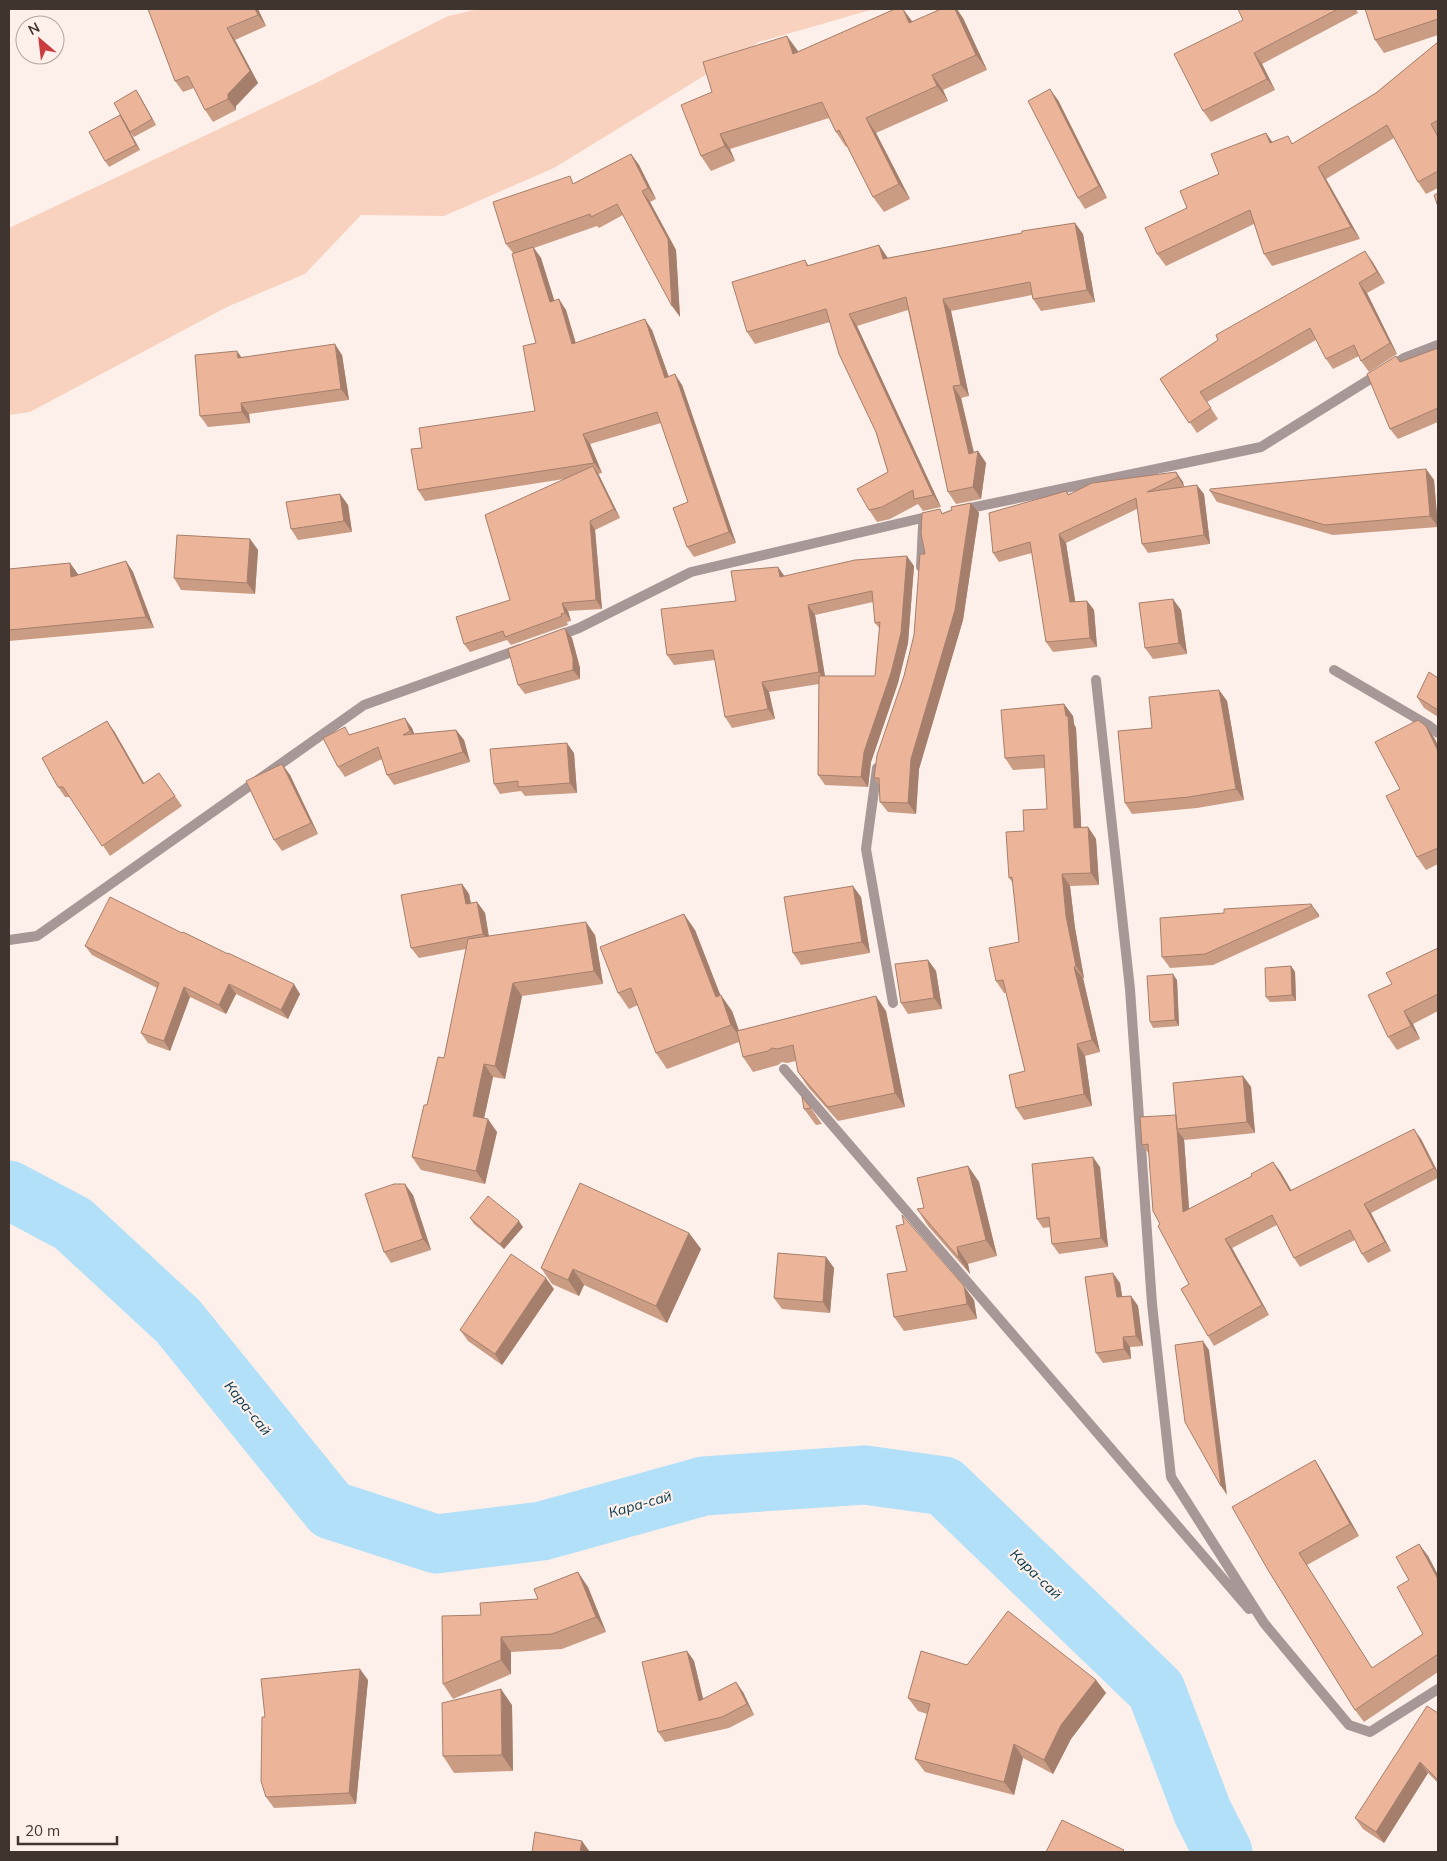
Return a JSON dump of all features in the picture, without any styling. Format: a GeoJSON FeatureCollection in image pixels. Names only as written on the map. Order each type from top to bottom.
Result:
{"type":"FeatureCollection","features":[{"type":"Feature","properties":{"kind":"street"},"geometry":{"type":"LineString","coordinates":[[9,940],[37,936],[364,705],[579,628],[691,572],[923,518],[1261,447],[1404,358],[1438,346]]}},
{"type":"Feature","properties":{"kind":"street"},"geometry":{"type":"LineString","coordinates":[[920,582],[923,518]]}},
{"type":"Feature","properties":{"kind":"street"},"geometry":{"type":"LineString","coordinates":[[1334,670],[1428,725],[1438,733]]}},
{"type":"Feature","properties":{"kind":"street"},"geometry":{"type":"LineString","coordinates":[[1096,680],[1130,989],[1152,1304],[1171,1477],[1264,1623],[1349,1725]]}},
{"type":"Feature","properties":{"kind":"street"},"geometry":{"type":"LineString","coordinates":[[881,755],[878,764],[866,849],[893,1004]]}},
{"type":"Feature","properties":{"kind":"street"},"geometry":{"type":"LineString","coordinates":[[784,1069],[1349,1725],[1370,1732],[1438,1689]]}},
{"type":"Feature","properties":{"kind":"shaded area"},"geometry":{"type":"Polygon","coordinates":[[[479,9],[874,9],[759,42],[554,168],[444,216],[361,215],[305,274],[227,307],[30,412],[9,415],[9,228],[314,84],[448,16],[479,9]]]}},
{"type":"Feature","properties":{"kind":"building"},"geometry":{"type":"Polygon","coordinates":[[[148,9],[255,9],[258,15],[227,28],[250,71],[228,94],[228,99],[205,110],[188,76],[175,81],[148,9]]]}},
{"type":"Feature","properties":{"kind":"building"},"geometry":{"type":"Polygon","coordinates":[[[895,9],[903,9],[909,23],[941,9],[955,9],[976,55],[932,75],[937,86],[866,118],[899,184],[873,197],[839,130],[836,132],[822,102],[720,134],[725,146],[701,156],[681,105],[712,92],[703,62],[787,36],[793,54],[895,9]]]}},
{"type":"Feature","properties":{"kind":"building"},"geometry":{"type":"Polygon","coordinates":[[[1238,9],[1338,9],[1254,53],[1267,79],[1203,111],[1174,54],[1243,20],[1238,9]]]}},
{"type":"Feature","properties":{"kind":"building"},"geometry":{"type":"Polygon","coordinates":[[[1365,9],[1438,9],[1438,19],[1375,40],[1365,9]]]}},
{"type":"Feature","properties":{"kind":"building"},"geometry":{"type":"Polygon","coordinates":[[[1438,42],[1438,120],[1431,124],[1438,137],[1438,171],[1418,182],[1387,125],[1318,167],[1351,227],[1264,254],[1250,210],[1157,254],[1145,228],[1187,208],[1180,191],[1219,174],[1211,154],[1266,133],[1270,143],[1288,136],[1292,144],[1376,93],[1438,42]]]}},
{"type":"Feature","properties":{"kind":"building"},"geometry":{"type":"Polygon","coordinates":[[[1050,89],[1099,186],[1078,198],[1028,101],[1050,89]]]}},
{"type":"Feature","properties":{"kind":"building"},"geometry":{"type":"Polygon","coordinates":[[[136,90],[152,119],[130,132],[114,103],[136,90]]]}},
{"type":"Feature","properties":{"kind":"building"},"geometry":{"type":"Polygon","coordinates":[[[120,115],[136,145],[105,161],[89,132],[120,115]]]}},
{"type":"Feature","properties":{"kind":"building"},"geometry":{"type":"Polygon","coordinates":[[[631,154],[648,188],[642,191],[668,239],[672,306],[617,204],[591,217],[590,214],[506,244],[493,202],[570,176],[573,184],[631,154]]]}},
{"type":"Feature","properties":{"kind":"building"},"geometry":{"type":"Polygon","coordinates":[[[1438,193],[1438,207],[1434,195],[1438,193]]]}},
{"type":"Feature","properties":{"kind":"building"},"geometry":{"type":"Polygon","coordinates":[[[1075,223],[1087,290],[1033,299],[1030,282],[943,299],[961,385],[953,386],[969,454],[978,451],[973,487],[948,492],[906,297],[849,314],[933,495],[914,499],[913,490],[882,507],[869,510],[857,489],[888,472],[876,432],[839,354],[826,309],[747,332],[732,282],[805,260],[807,266],[879,245],[883,259],[1022,233],[1022,231],[1075,223]]]}},
{"type":"Feature","properties":{"kind":"building"},"geometry":{"type":"Polygon","coordinates":[[[533,247],[550,302],[559,299],[572,344],[645,319],[665,378],[675,374],[729,532],[687,547],[673,508],[688,502],[657,412],[583,434],[594,463],[418,490],[411,449],[422,448],[419,428],[535,411],[523,346],[536,343],[512,254],[533,247]]]}},
{"type":"Feature","properties":{"kind":"building"},"geometry":{"type":"Polygon","coordinates":[[[1365,251],[1377,272],[1359,283],[1390,343],[1361,361],[1354,345],[1326,359],[1310,328],[1200,392],[1211,408],[1189,423],[1160,379],[1218,340],[1216,335],[1365,251]]]}},
{"type":"Feature","properties":{"kind":"building"},"geometry":{"type":"Polygon","coordinates":[[[335,344],[341,389],[241,403],[242,412],[200,416],[195,355],[237,351],[238,358],[335,344]]]}},
{"type":"Feature","properties":{"kind":"building"},"geometry":{"type":"Polygon","coordinates":[[[1438,348],[1438,408],[1390,429],[1367,374],[1396,356],[1400,362],[1438,348]]]}},
{"type":"Feature","properties":{"kind":"building"},"geometry":{"type":"Polygon","coordinates":[[[593,466],[614,509],[590,521],[596,600],[562,603],[565,613],[561,614],[562,616],[505,637],[503,631],[464,644],[456,617],[510,600],[485,515],[593,466]]]}},
{"type":"Feature","properties":{"kind":"building"},"geometry":{"type":"Polygon","coordinates":[[[1426,469],[1430,516],[1325,525],[1210,491],[1210,489],[1426,469]]]}},
{"type":"Feature","properties":{"kind":"building"},"geometry":{"type":"Polygon","coordinates":[[[1176,472],[1178,477],[1147,492],[1197,485],[1204,535],[1142,544],[1136,498],[1059,534],[1070,602],[1087,601],[1090,638],[1046,642],[1030,542],[993,553],[989,513],[1066,491],[1068,495],[1092,483],[1176,472]]]}},
{"type":"Feature","properties":{"kind":"building"},"geometry":{"type":"Polygon","coordinates":[[[340,494],[344,521],[291,529],[286,502],[340,494]]]}},
{"type":"Feature","properties":{"kind":"building"},"geometry":{"type":"Polygon","coordinates":[[[971,503],[955,610],[911,759],[908,803],[880,802],[879,778],[874,778],[877,755],[904,676],[914,635],[920,554],[925,554],[921,533],[922,513],[940,509],[942,514],[952,510],[951,507],[971,503]]]}},
{"type":"Feature","properties":{"kind":"building"},"geometry":{"type":"Polygon","coordinates":[[[177,535],[250,539],[247,583],[174,578],[177,535]]]}},
{"type":"Feature","properties":{"kind":"building"},"geometry":{"type":"Polygon","coordinates":[[[907,556],[901,633],[891,673],[864,752],[861,777],[818,775],[819,676],[875,676],[880,622],[875,623],[872,591],[808,605],[819,672],[762,682],[768,709],[725,717],[713,650],[667,655],[661,609],[736,601],[731,571],[778,567],[780,577],[855,560],[907,556]]]}},
{"type":"Feature","properties":{"kind":"building"},"geometry":{"type":"Polygon","coordinates":[[[126,561],[146,617],[9,630],[9,569],[70,563],[71,577],[126,561]]]}},
{"type":"Feature","properties":{"kind":"building"},"geometry":{"type":"Polygon","coordinates":[[[1173,599],[1179,643],[1145,648],[1139,603],[1173,599]]]}},
{"type":"Feature","properties":{"kind":"building"},"geometry":{"type":"Polygon","coordinates":[[[565,628],[573,658],[573,670],[518,685],[508,649],[565,628]]]}},
{"type":"Feature","properties":{"kind":"building"},"geometry":{"type":"Polygon","coordinates":[[[1429,672],[1438,678],[1438,710],[1417,697],[1429,672]]]}},
{"type":"Feature","properties":{"kind":"building"},"geometry":{"type":"Polygon","coordinates":[[[1219,690],[1236,789],[1189,797],[1125,803],[1118,731],[1152,728],[1149,697],[1219,690]]]}},
{"type":"Feature","properties":{"kind":"building"},"geometry":{"type":"Polygon","coordinates":[[[1064,704],[1066,716],[1068,716],[1074,828],[1088,827],[1091,873],[1062,874],[1066,916],[1076,966],[1074,967],[1092,1040],[1077,1044],[1084,1094],[1016,1108],[1009,1075],[1025,1071],[1003,980],[996,981],[989,948],[1019,942],[1012,877],[1009,878],[1006,832],[1024,831],[1023,810],[1047,809],[1044,755],[1005,758],[1001,710],[1064,704]]]}},
{"type":"Feature","properties":{"kind":"building"},"geometry":{"type":"Polygon","coordinates":[[[405,718],[410,731],[403,735],[456,730],[463,752],[387,775],[378,747],[338,767],[323,738],[345,727],[349,735],[405,718]]]}},
{"type":"Feature","properties":{"kind":"building"},"geometry":{"type":"Polygon","coordinates":[[[1418,720],[1426,726],[1438,751],[1438,848],[1417,857],[1386,796],[1400,789],[1375,742],[1418,720]]]}},
{"type":"Feature","properties":{"kind":"building"},"geometry":{"type":"Polygon","coordinates":[[[107,721],[143,784],[159,773],[175,796],[102,846],[63,787],[58,787],[42,758],[107,721]]]}},
{"type":"Feature","properties":{"kind":"building"},"geometry":{"type":"Polygon","coordinates":[[[567,743],[570,783],[518,787],[518,781],[494,784],[490,749],[567,743]]]}},
{"type":"Feature","properties":{"kind":"building"},"geometry":{"type":"Polygon","coordinates":[[[282,764],[311,823],[274,840],[246,781],[282,764]]]}},
{"type":"Feature","properties":{"kind":"building"},"geometry":{"type":"Polygon","coordinates":[[[462,884],[466,904],[477,902],[483,934],[411,948],[401,895],[462,884]]]}},
{"type":"Feature","properties":{"kind":"building"},"geometry":{"type":"Polygon","coordinates":[[[853,886],[862,942],[793,953],[784,897],[853,886]]]}},
{"type":"Feature","properties":{"kind":"building"},"geometry":{"type":"Polygon","coordinates":[[[110,897],[182,933],[294,984],[281,1010],[229,984],[219,1005],[184,987],[164,1041],[141,1033],[159,983],[85,946],[110,897]]]}},
{"type":"Feature","properties":{"kind":"building"},"geometry":{"type":"Polygon","coordinates":[[[1311,904],[1312,906],[1205,954],[1162,957],[1160,918],[1224,913],[1224,909],[1311,904]]]}},
{"type":"Feature","properties":{"kind":"building"},"geometry":{"type":"Polygon","coordinates":[[[684,914],[716,997],[721,995],[731,1025],[656,1053],[631,988],[618,993],[600,947],[684,914]]]}},
{"type":"Feature","properties":{"kind":"building"},"geometry":{"type":"Polygon","coordinates":[[[586,922],[594,971],[513,983],[495,1066],[484,1064],[473,1116],[488,1119],[476,1171],[412,1157],[438,1057],[444,1058],[468,939],[586,922]]]}},
{"type":"Feature","properties":{"kind":"building"},"geometry":{"type":"Polygon","coordinates":[[[1438,948],[1438,994],[1404,1011],[1411,1026],[1388,1037],[1368,995],[1392,984],[1386,973],[1438,948]]]}},
{"type":"Feature","properties":{"kind":"building"},"geometry":{"type":"Polygon","coordinates":[[[928,960],[934,998],[901,1003],[895,964],[928,960]]]}},
{"type":"Feature","properties":{"kind":"building"},"geometry":{"type":"Polygon","coordinates":[[[1291,966],[1292,995],[1266,997],[1265,968],[1291,966]]]}},
{"type":"Feature","properties":{"kind":"building"},"geometry":{"type":"Polygon","coordinates":[[[1173,974],[1175,1020],[1150,1022],[1147,976],[1173,974]]]}},
{"type":"Feature","properties":{"kind":"building"},"geometry":{"type":"Polygon","coordinates":[[[876,996],[895,1093],[828,1107],[798,1072],[793,1045],[777,1049],[772,1048],[768,1051],[743,1057],[737,1031],[876,996]]]}},
{"type":"Feature","properties":{"kind":"building"},"geometry":{"type":"Polygon","coordinates":[[[1243,1076],[1247,1122],[1177,1129],[1173,1083],[1243,1076]]]}},
{"type":"Feature","properties":{"kind":"building"},"geometry":{"type":"Polygon","coordinates":[[[802,1097],[811,1108],[804,1109],[802,1097]]]}},
{"type":"Feature","properties":{"kind":"building"},"geometry":{"type":"Polygon","coordinates":[[[1176,1115],[1183,1212],[1252,1176],[1251,1174],[1273,1162],[1290,1191],[1414,1129],[1434,1168],[1364,1204],[1385,1242],[1362,1254],[1350,1230],[1294,1258],[1272,1215],[1225,1239],[1262,1305],[1208,1336],[1181,1289],[1189,1284],[1158,1226],[1160,1224],[1153,1211],[1148,1144],[1142,1145],[1140,1117],[1176,1115]]]}},
{"type":"Feature","properties":{"kind":"building"},"geometry":{"type":"Polygon","coordinates":[[[1093,1157],[1101,1238],[1052,1244],[1049,1217],[1037,1219],[1032,1164],[1093,1157]]]}},
{"type":"Feature","properties":{"kind":"building"},"geometry":{"type":"Polygon","coordinates":[[[968,1166],[986,1240],[957,1247],[959,1258],[917,1209],[924,1208],[917,1178],[968,1166]]]}},
{"type":"Feature","properties":{"kind":"building"},"geometry":{"type":"Polygon","coordinates":[[[580,1183],[689,1233],[656,1306],[573,1269],[568,1280],[541,1268],[580,1183]]]}},
{"type":"Feature","properties":{"kind":"building"},"geometry":{"type":"Polygon","coordinates":[[[394,1184],[405,1184],[423,1239],[384,1252],[365,1194],[394,1184]]]}},
{"type":"Feature","properties":{"kind":"building"},"geometry":{"type":"Polygon","coordinates":[[[488,1196],[519,1221],[500,1244],[470,1218],[488,1196]]]}},
{"type":"Feature","properties":{"kind":"building"},"geometry":{"type":"Polygon","coordinates":[[[902,1215],[964,1286],[967,1304],[894,1317],[887,1274],[907,1271],[896,1226],[904,1224],[902,1215]]]}},
{"type":"Feature","properties":{"kind":"building"},"geometry":{"type":"Polygon","coordinates":[[[778,1253],[826,1257],[823,1302],[774,1298],[778,1253]]]}},
{"type":"Feature","properties":{"kind":"building"},"geometry":{"type":"Polygon","coordinates":[[[511,1254],[546,1278],[495,1354],[460,1330],[511,1254]]]}},
{"type":"Feature","properties":{"kind":"building"},"geometry":{"type":"Polygon","coordinates":[[[1113,1273],[1117,1297],[1131,1296],[1136,1336],[1123,1337],[1124,1349],[1096,1353],[1085,1277],[1113,1273]]]}},
{"type":"Feature","properties":{"kind":"building"},"geometry":{"type":"Polygon","coordinates":[[[1203,1341],[1221,1486],[1185,1422],[1175,1345],[1203,1341]]]}},
{"type":"Feature","properties":{"kind":"building"},"geometry":{"type":"Polygon","coordinates":[[[1315,1460],[1350,1524],[1299,1553],[1372,1668],[1423,1634],[1397,1587],[1409,1580],[1396,1557],[1419,1544],[1438,1579],[1438,1654],[1355,1710],[1268,1570],[1232,1507],[1315,1460]]]}},
{"type":"Feature","properties":{"kind":"building"},"geometry":{"type":"Polygon","coordinates":[[[578,1572],[596,1617],[552,1634],[501,1637],[501,1660],[443,1684],[442,1616],[481,1615],[480,1603],[538,1599],[534,1589],[578,1572]]]}},
{"type":"Feature","properties":{"kind":"building"},"geometry":{"type":"Polygon","coordinates":[[[1008,1611],[1096,1680],[1061,1725],[1044,1760],[1014,1744],[1004,1782],[915,1759],[930,1704],[908,1698],[921,1651],[967,1665],[1008,1611]]]}},
{"type":"Feature","properties":{"kind":"building"},"geometry":{"type":"Polygon","coordinates":[[[687,1651],[699,1701],[736,1682],[747,1704],[722,1717],[658,1732],[642,1662],[687,1651]]]}},
{"type":"Feature","properties":{"kind":"building"},"geometry":{"type":"Polygon","coordinates":[[[360,1669],[349,1793],[266,1797],[261,1781],[262,1717],[265,1717],[261,1679],[360,1669]]]}},
{"type":"Feature","properties":{"kind":"building"},"geometry":{"type":"Polygon","coordinates":[[[501,1689],[502,1755],[443,1756],[442,1703],[501,1689]]]}},
{"type":"Feature","properties":{"kind":"building"},"geometry":{"type":"Polygon","coordinates":[[[1427,1706],[1438,1713],[1438,1780],[1420,1762],[1376,1832],[1355,1818],[1427,1706]]]}},
{"type":"Feature","properties":{"kind":"building"},"geometry":{"type":"Polygon","coordinates":[[[1062,1820],[1124,1850],[1122,1852],[1046,1852],[1062,1820]]]}},
{"type":"Feature","properties":{"kind":"building"},"geometry":{"type":"Polygon","coordinates":[[[535,1832],[582,1841],[580,1852],[532,1852],[535,1832]]]}},
{"type":"Feature","properties":{"kind":"waterway","name":"Кара-сай"},"geometry":{"type":"LineString","coordinates":[[9,1190],[73,1224],[178,1321],[331,1510],[436,1544],[542,1531],[704,1486],[865,1475],[944,1486],[1156,1690],[1203,1813],[1223,1852]]}}]}
